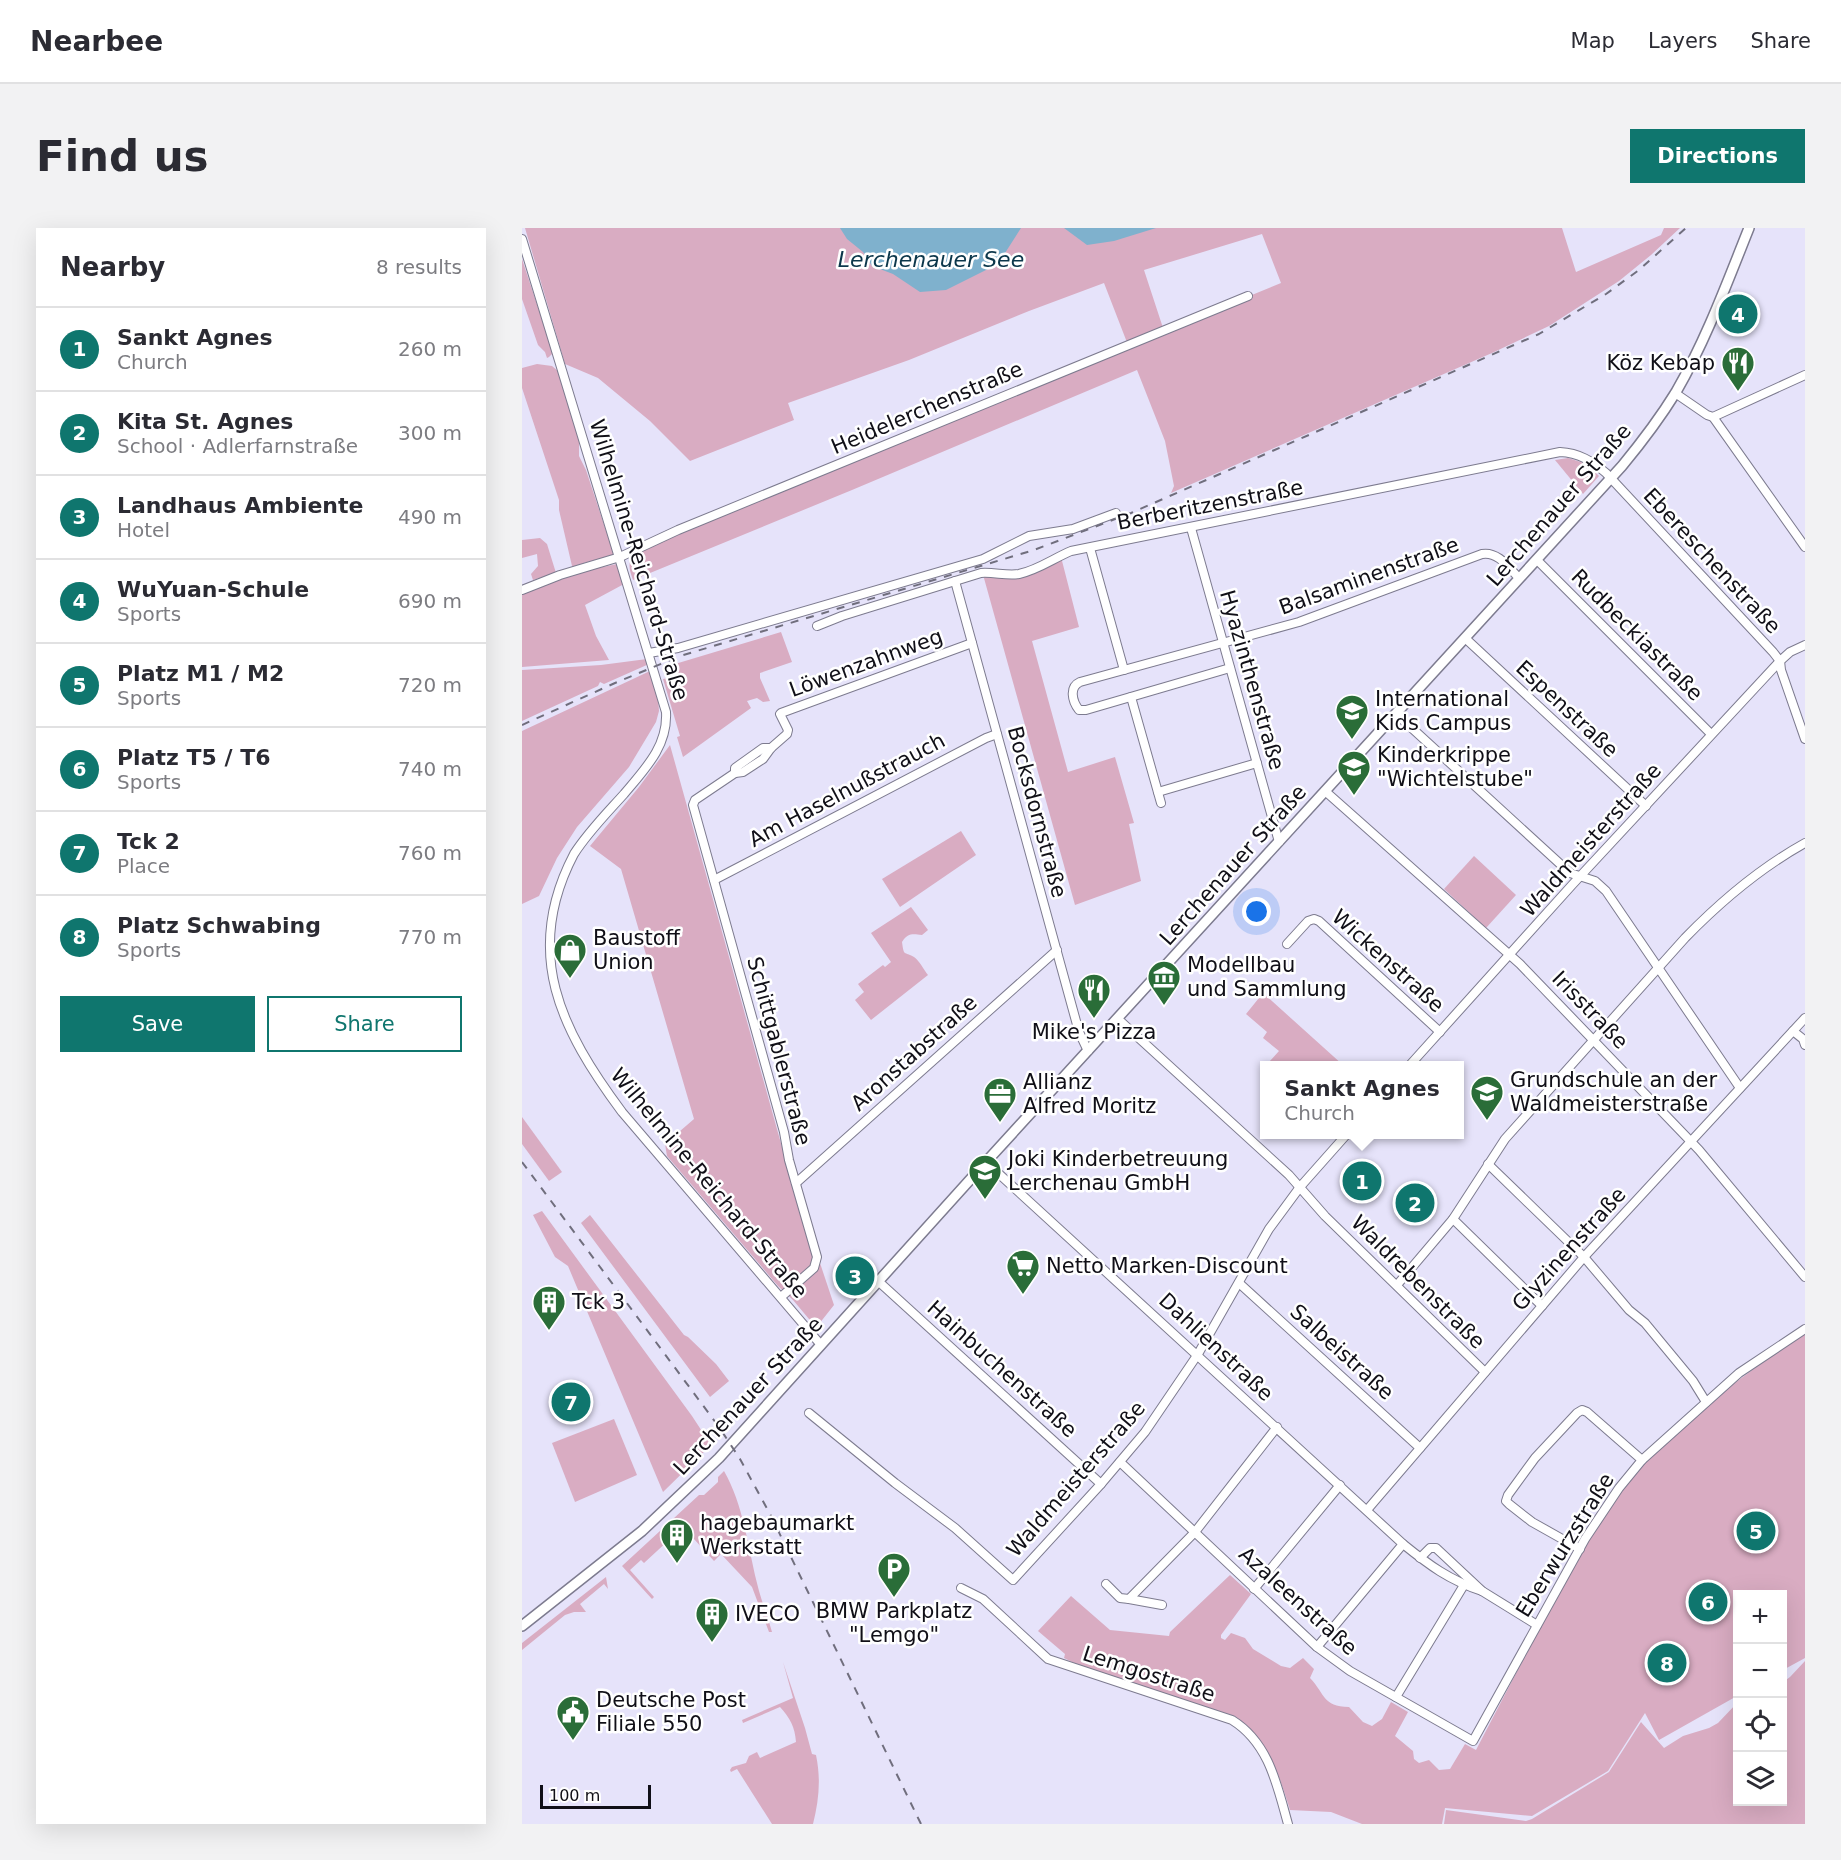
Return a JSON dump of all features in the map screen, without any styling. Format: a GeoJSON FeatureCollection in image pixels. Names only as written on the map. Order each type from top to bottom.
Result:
{"type":"FeatureCollection","features":[{"type":"Feature","properties":{"kind":"main road","name":"Lerchenauer Straße"},"geometry":{"type":"LineString","coordinates":[[522,1626],[606,1561],[665,1510],[719,1458],[986,1162],[1611,479],[1639,446],[1675,393],[1709,325],[1749,228]]}},
{"type":"Feature","properties":{"kind":"street","name":"Wilhelmine-Reichard-Straße"},"geometry":{"type":"LineString","coordinates":[[522,239],[666,712],[665,737],[651,763],[582,842],[560,882],[549,923],[547,959],[553,996],[577,1047],[599,1082],[622,1112],[821,1345]]}},
{"type":"Feature","properties":{"kind":"street","name":"Heidelerchenstraße"},"geometry":{"type":"LineString","coordinates":[[522,590],[620,556],[699,521],[1248,296]]}},
{"type":"Feature","properties":{"kind":"street"},"geometry":{"type":"LineString","coordinates":[[1713,417],[1805,375]]}},
{"type":"Feature","properties":{"kind":"street"},"geometry":{"type":"LineString","coordinates":[[1675,393],[1713,417],[1805,547]]}},
{"type":"Feature","properties":{"kind":"street","name":"Berberitzenstraße"},"geometry":{"type":"LineString","coordinates":[[817,626],[842,616],[981,573],[1017,575],[1040,567],[1071,551],[1560,453],[1572,453],[1591,460],[1611,479]]}},
{"type":"Feature","properties":{"kind":"street","name":"Ebereschenstraße"},"geometry":{"type":"LineString","coordinates":[[1611,479],[1780,661],[1805,739]]}},
{"type":"Feature","properties":{"kind":"street","name":"Berberitzenstraße"},"geometry":{"type":"LineString","coordinates":[[649,653],[678,648],[983,559],[1029,536],[1073,529],[1116,513]]}},
{"type":"Feature","properties":{"kind":"street","name":"Hyazinthenstraße"},"geometry":{"type":"LineString","coordinates":[[1191,528],[1279,842]]}},
{"type":"Feature","properties":{"kind":"street"},"geometry":{"type":"LineString","coordinates":[[1090,548],[1124,670]]}},
{"type":"Feature","properties":{"kind":"street","name":"Balsaminenstraße"},"geometry":{"type":"LineString","coordinates":[[1223,642],[1317,616],[1488,553],[1495,555],[1520,579]]}},
{"type":"Feature","properties":{"kind":"street","name":"Rudbeckiastraße"},"geometry":{"type":"LineString","coordinates":[[1537,560],[1711,734]]}},
{"type":"Feature","properties":{"kind":"street","name":"Bocksdornstraße"},"geometry":{"type":"LineString","coordinates":[[955,581],[1030,861],[1079,1032],[1088,1051]]}},
{"type":"Feature","properties":{"kind":"street","name":"Espenstraße"},"geometry":{"type":"LineString","coordinates":[[1465,638],[1646,806]]}},
{"type":"Feature","properties":{"kind":"street"},"geometry":{"type":"LineString","coordinates":[[1223,642],[1075,684],[1072,690],[1074,700],[1079,710],[1086,710],[1230,668]]}},
{"type":"Feature","properties":{"kind":"street","name":"Löwenzahnweg"},"geometry":{"type":"LineString","coordinates":[[695,801],[735,773],[740,774],[746,771],[763,759],[771,748],[787,734],[788,730],[781,713],[972,643]]}},
{"type":"Feature","properties":{"kind":"street","name":"Waldmeisterstraße"},"geometry":{"type":"LineString","coordinates":[[1413,1061],[1711,734],[1780,661],[1790,652],[1805,645]]}},
{"type":"Feature","properties":{"kind":"street"},"geometry":{"type":"LineString","coordinates":[[1131,697],[1161,802]]}},
{"type":"Feature","properties":{"kind":"street"},"geometry":{"type":"LineString","coordinates":[[1398,712],[1403,720],[1570,873],[1595,881],[1606,891],[1740,1088]]}},
{"type":"Feature","properties":{"kind":"street","name":"Am Haselnußstrauch"},"geometry":{"type":"LineString","coordinates":[[714,880],[997,734]]}},
{"type":"Feature","properties":{"kind":"street"},"geometry":{"type":"LineString","coordinates":[[1158,792],[1257,763]]}},
{"type":"Feature","properties":{"kind":"street","name":"Irisstraße"},"geometry":{"type":"LineString","coordinates":[[1325,791],[1520,963],[1700,1150],[1805,1277]]}},
{"type":"Feature","properties":{"kind":"street","name":"Schittgablerstraße"},"geometry":{"type":"LineString","coordinates":[[695,801],[693,805],[817,1257],[816,1264],[781,1297]]}},
{"type":"Feature","properties":{"kind":"street"},"geometry":{"type":"LineString","coordinates":[[1397,1285],[1453,1219],[1505,1139],[1658,968],[1707,915],[1782,856],[1805,843]]}},
{"type":"Feature","properties":{"kind":"street","name":"Wickenstraße"},"geometry":{"type":"LineString","coordinates":[[1287,944],[1308,921],[1314,919],[1319,921],[1440,1032]]}},
{"type":"Feature","properties":{"kind":"street","name":"Aronstabstraße"},"geometry":{"type":"LineString","coordinates":[[796,1183],[1057,950]]}},
{"type":"Feature","properties":{"kind":"street","name":"Glyzinenstraße"},"geometry":{"type":"LineString","coordinates":[[1367,1510],[1584,1257],[1805,1018]]}},
{"type":"Feature","properties":{"kind":"street","name":"Waldrebenstraße"},"geometry":{"type":"LineString","coordinates":[[1118,1019],[1283,1170],[1319,1209],[1485,1372]]}},
{"type":"Feature","properties":{"kind":"street"},"geometry":{"type":"LineString","coordinates":[[1793,1030],[1803,1039],[1805,1045]]}},
{"type":"Feature","properties":{"kind":"street","name":"Waldmeisterstraße"},"geometry":{"type":"LineString","coordinates":[[809,1413],[955,1528],[1013,1580],[1145,1432],[1198,1354],[1269,1229],[1300,1187],[1343,1139]]}},
{"type":"Feature","properties":{"kind":"street","name":"Dahlienstraße"},"geometry":{"type":"LineString","coordinates":[[986,1162],[1403,1544],[1437,1572],[1482,1591]]}},
{"type":"Feature","properties":{"kind":"street"},"geometry":{"type":"LineString","coordinates":[[1488,1164],[1584,1257],[1629,1311],[1652,1331],[1693,1381],[1706,1402]]}},
{"type":"Feature","properties":{"kind":"street"},"geometry":{"type":"LineString","coordinates":[[1453,1219],[1542,1306]]}},
{"type":"Feature","properties":{"kind":"street","name":"Hainbuchenstraße"},"geometry":{"type":"LineString","coordinates":[[878,1281],[1101,1484]]}},
{"type":"Feature","properties":{"kind":"street","name":"Salbeistraße"},"geometry":{"type":"LineString","coordinates":[[1239,1283],[1420,1448]]}},
{"type":"Feature","properties":{"kind":"street","name":"Eberwurzstraße"},"geometry":{"type":"LineString","coordinates":[[1473,1741],[1605,1506],[1642,1460],[1738,1373],[1805,1329]]}},
{"type":"Feature","properties":{"kind":"street"},"geometry":{"type":"LineString","coordinates":[[1580,1549],[1532,1522],[1509,1504],[1506,1500],[1508,1495],[1546,1445],[1582,1410],[1642,1460]]}},
{"type":"Feature","properties":{"kind":"street"},"geometry":{"type":"LineString","coordinates":[[1130,1599],[1195,1532],[1277,1427]]}},
{"type":"Feature","properties":{"kind":"street","name":"Azaleenstraße"},"geometry":{"type":"LineString","coordinates":[[1120,1461],[1317,1647],[1350,1671],[1473,1741]]}},
{"type":"Feature","properties":{"kind":"street"},"geometry":{"type":"LineString","coordinates":[[1254,1589],[1340,1485]]}},
{"type":"Feature","properties":{"kind":"street"},"geometry":{"type":"LineString","coordinates":[[1317,1647],[1403,1544]]}},
{"type":"Feature","properties":{"kind":"street","name":"Dahlienstraße"},"geometry":{"type":"LineString","coordinates":[[1420,1558],[1433,1547],[1482,1591],[1537,1625]]}},
{"type":"Feature","properties":{"kind":"street"},"geometry":{"type":"LineString","coordinates":[[1106,1584],[1120,1598],[1162,1605]]}},
{"type":"Feature","properties":{"kind":"street"},"geometry":{"type":"LineString","coordinates":[[1396,1697],[1464,1585]]}},
{"type":"Feature","properties":{"kind":"street","name":"Lemgostraße"},"geometry":{"type":"LineString","coordinates":[[961,1588],[983,1599],[1048,1659],[1222,1717],[1244,1728],[1267,1758],[1288,1824]]}},
{"type":"Feature","properties":{"kind":"shaded area"},"geometry":{"type":"Polygon","coordinates":[[[525,228],[1562,228],[1576,272],[1661,235],[1664,228],[1680,228],[1619,281],[1549,326],[1171,493],[1174,486],[1165,441],[1137,370],[633,580],[630,566],[635,553],[1128,345],[1104,283],[909,360],[788,403],[794,420],[690,461],[650,421],[598,378],[565,364],[525,228]],[[1262,234],[1144,270],[1164,331],[1281,283],[1262,234]]]}},
{"type":"Feature","properties":{"kind":"shaded area"},"geometry":{"type":"Polygon","coordinates":[[[522,259],[553,353],[547,358],[538,345],[522,299],[522,259]]]}},
{"type":"Feature","properties":{"kind":"shaded area"},"geometry":{"type":"Polygon","coordinates":[[[537,364],[552,366],[558,371],[579,439],[579,456],[586,470],[614,555],[575,567],[572,566],[559,510],[559,500],[522,388],[522,368],[537,364]]]}},
{"type":"Feature","properties":{"kind":"shaded area"},"geometry":{"type":"Polygon","coordinates":[[[1568,458],[1587,464],[1599,476],[1583,494],[1555,460],[1568,458]]]}},
{"type":"Feature","properties":{"kind":"shaded area"},"geometry":{"type":"Polygon","coordinates":[[[540,538],[547,544],[556,573],[533,580],[531,574],[538,566],[537,554],[522,558],[522,540],[540,538]]]}},
{"type":"Feature","properties":{"kind":"shaded area"},"geometry":{"type":"Polygon","coordinates":[[[1061,557],[1079,627],[1032,641],[1068,772],[1115,757],[1134,823],[1129,824],[1141,881],[1075,905],[982,571],[1016,574],[1061,557]]]}},
{"type":"Feature","properties":{"kind":"shaded area"},"geometry":{"type":"Polygon","coordinates":[[[617,564],[624,584],[585,605],[596,636],[609,660],[522,667],[522,593],[584,571],[617,564]]]}},
{"type":"Feature","properties":{"kind":"shaded area"},"geometry":{"type":"Polygon","coordinates":[[[781,632],[792,662],[760,673],[770,701],[763,702],[757,698],[747,701],[751,708],[683,757],[677,737],[680,736],[663,679],[668,678],[665,667],[781,632]]]}},
{"type":"Feature","properties":{"kind":"shaded area"},"geometry":{"type":"Polygon","coordinates":[[[647,659],[649,664],[604,684],[600,682],[598,686],[522,721],[522,670],[601,665],[647,659]]]}},
{"type":"Feature","properties":{"kind":"shaded area"},"geometry":{"type":"Polygon","coordinates":[[[650,671],[658,697],[659,711],[656,722],[629,767],[577,827],[557,858],[539,896],[522,904],[522,731],[650,671]]]}},
{"type":"Feature","properties":{"kind":"shaded area"},"geometry":{"type":"Polygon","coordinates":[[[670,745],[804,1226],[834,1305],[819,1324],[814,1325],[778,1286],[667,1156],[665,1144],[694,1119],[621,869],[590,846],[670,745]]]}},
{"type":"Feature","properties":{"kind":"shaded area"},"geometry":{"type":"Polygon","coordinates":[[[961,831],[976,855],[900,907],[882,879],[961,831]]]}},
{"type":"Feature","properties":{"kind":"shaded area"},"geometry":{"type":"Polygon","coordinates":[[[1474,856],[1516,895],[1486,928],[1444,889],[1474,856]]]}},
{"type":"Feature","properties":{"kind":"shaded area"},"geometry":{"type":"Polygon","coordinates":[[[911,907],[928,930],[922,935],[913,934],[906,937],[902,942],[903,950],[916,958],[928,975],[871,1020],[855,1000],[864,992],[858,984],[883,965],[885,967],[891,962],[871,933],[911,907]]]}},
{"type":"Feature","properties":{"kind":"shaded area"},"geometry":{"type":"Polygon","coordinates":[[[1263,993],[1339,1061],[1270,1061],[1279,1051],[1263,1038],[1267,1032],[1246,1014],[1263,993]]]}},
{"type":"Feature","properties":{"kind":"shaded area"},"geometry":{"type":"Polygon","coordinates":[[[522,1117],[562,1172],[549,1181],[522,1144],[522,1117]]]}},
{"type":"Feature","properties":{"kind":"shaded area"},"geometry":{"type":"Polygon","coordinates":[[[542,1211],[711,1445],[663,1492],[568,1266],[555,1257],[533,1215],[542,1211]]]}},
{"type":"Feature","properties":{"kind":"shaded area"},"geometry":{"type":"Polygon","coordinates":[[[590,1215],[684,1335],[716,1364],[729,1381],[710,1397],[581,1223],[590,1215]]]}},
{"type":"Feature","properties":{"kind":"shaded area"},"geometry":{"type":"Polygon","coordinates":[[[1805,1332],[1805,1658],[1787,1668],[1787,1590],[1733,1590],[1733,1698],[1659,1740],[1645,1713],[1608,1771],[1532,1816],[1445,1808],[1442,1824],[1362,1824],[1331,1812],[1290,1810],[1276,1770],[1263,1745],[1245,1724],[1234,1716],[1078,1665],[1064,1658],[1065,1654],[1038,1631],[1071,1596],[1110,1630],[1169,1636],[1170,1632],[1230,1575],[1251,1594],[1221,1638],[1225,1640],[1231,1633],[1245,1638],[1253,1649],[1281,1666],[1290,1668],[1303,1658],[1314,1669],[1310,1678],[1329,1702],[1349,1707],[1363,1722],[1372,1726],[1382,1719],[1391,1702],[1408,1712],[1395,1736],[1413,1751],[1414,1759],[1419,1763],[1429,1760],[1439,1770],[1450,1769],[1465,1744],[1476,1750],[1573,1567],[1593,1532],[1628,1481],[1655,1451],[1709,1403],[1805,1332]]]}},
{"type":"Feature","properties":{"kind":"shaded area"},"geometry":{"type":"Polygon","coordinates":[[[614,1419],[637,1475],[575,1502],[552,1443],[614,1419]]]}},
{"type":"Feature","properties":{"kind":"shaded area"},"geometry":{"type":"Polygon","coordinates":[[[724,1471],[737,1500],[759,1591],[772,1632],[769,1632],[752,1587],[721,1554],[714,1561],[683,1527],[644,1563],[641,1560],[630,1570],[654,1597],[652,1599],[622,1566],[699,1495],[704,1495],[718,1482],[718,1477],[724,1471]]]}},
{"type":"Feature","properties":{"kind":"shaded area"},"geometry":{"type":"Polygon","coordinates":[[[606,1577],[608,1589],[604,1584],[580,1604],[586,1612],[565,1615],[522,1650],[522,1643],[606,1577]]]}},
{"type":"Feature","properties":{"kind":"shaded area"},"geometry":{"type":"Polygon","coordinates":[[[1805,1661],[1805,1824],[1444,1824],[1446,1810],[1526,1821],[1532,1819],[1609,1772],[1641,1722],[1664,1748],[1683,1736],[1718,1723],[1733,1707],[1733,1806],[1787,1806],[1787,1679],[1805,1661]]]}},
{"type":"Feature","properties":{"kind":"shaded area"},"geometry":{"type":"Polygon","coordinates":[[[783,1662],[812,1754],[816,1755],[819,1790],[813,1824],[772,1824],[737,1769],[731,1772],[730,1770],[732,1767],[746,1763],[749,1756],[757,1752],[760,1758],[796,1742],[791,1723],[780,1707],[743,1723],[742,1720],[793,1698],[783,1662]]]}},
{"type":"Feature","properties":{"kind":"water","name":"Lerchenauer See"},"geometry":{"type":"Polygon","coordinates":[[[840,228],[1021,228],[998,264],[946,290],[920,292],[893,274],[872,266],[863,252],[847,239],[840,228]]]}},
{"type":"Feature","properties":{"kind":"water","name":"Lerchenauer See"},"geometry":{"type":"Polygon","coordinates":[[[1064,228],[1156,228],[1114,241],[1087,245],[1064,228]]]}},
{"type":"Feature","properties":{"kind":"railway"},"geometry":{"type":"LineString","coordinates":[[522,725],[680,656],[1034,550],[1131,513],[1539,334],[1606,294],[1639,270],[1686,228]]}},
{"type":"Feature","properties":{"kind":"railway"},"geometry":{"type":"LineString","coordinates":[[522,1162],[719,1427],[740,1459],[770,1514],[921,1824]]}},
{"type":"Feature","properties":{"kind":"place","name":"WuYuan-Schule"},"geometry":{"type":"Point","coordinates":[1738,314]}},
{"type":"Feature","properties":{"kind":"place","name":"Köz Kebap"},"geometry":{"type":"Point","coordinates":[1738,392]}},
{"type":"Feature","properties":{"kind":"place","name":"International Kids Campus"},"geometry":{"type":"Point","coordinates":[1352,740]}},
{"type":"Feature","properties":{"kind":"place","name":"Kinderkrippe \"Wichtelstube\""},"geometry":{"type":"Point","coordinates":[1354,796]}},
{"type":"Feature","properties":{"kind":"place","name":"Baustoff Union"},"geometry":{"type":"Point","coordinates":[570,979]}},
{"type":"Feature","properties":{"kind":"place","name":"Modellbau und Sammlung"},"geometry":{"type":"Point","coordinates":[1164,1006]}},
{"type":"Feature","properties":{"kind":"place","name":"Mike's Pizza"},"geometry":{"type":"Point","coordinates":[1094,1019]}},
{"type":"Feature","properties":{"kind":"place","name":"Grundschule an der Waldmeisterstraße"},"geometry":{"type":"Point","coordinates":[1487,1121]}},
{"type":"Feature","properties":{"kind":"place","name":"Allianz Alfred Moritz"},"geometry":{"type":"Point","coordinates":[1000,1123]}},
{"type":"Feature","properties":{"kind":"place","name":"Sankt Agnes"},"geometry":{"type":"Point","coordinates":[1362,1181]}},
{"type":"Feature","properties":{"kind":"place","name":"Joki Kinderbetreuung Lerchenau GmbH"},"geometry":{"type":"Point","coordinates":[985,1200]}},
{"type":"Feature","properties":{"kind":"place","name":"Kita St. Agnes"},"geometry":{"type":"Point","coordinates":[1415,1203]}},
{"type":"Feature","properties":{"kind":"place","name":"Landhaus Ambiente"},"geometry":{"type":"Point","coordinates":[855,1276]}},
{"type":"Feature","properties":{"kind":"place","name":"Netto Marken-Discount"},"geometry":{"type":"Point","coordinates":[1023,1295]}},
{"type":"Feature","properties":{"kind":"place","name":"Tck 3"},"geometry":{"type":"Point","coordinates":[549,1331]}},
{"type":"Feature","properties":{"kind":"place","name":"Tck 2"},"geometry":{"type":"Point","coordinates":[571,1402]}},
{"type":"Feature","properties":{"kind":"place","name":"Platz M1 / M2"},"geometry":{"type":"Point","coordinates":[1756,1531]}},
{"type":"Feature","properties":{"kind":"place","name":"hagebaumarkt Werkstatt"},"geometry":{"type":"Point","coordinates":[677,1564]}},
{"type":"Feature","properties":{"kind":"place","name":"BMW Parkplatz \"Lemgo\""},"geometry":{"type":"Point","coordinates":[894,1598]}},
{"type":"Feature","properties":{"kind":"place","name":"Platz T5 / T6"},"geometry":{"type":"Point","coordinates":[1708,1602]}},
{"type":"Feature","properties":{"kind":"place","name":"IVECO"},"geometry":{"type":"Point","coordinates":[712,1643]}},
{"type":"Feature","properties":{"kind":"place","name":"Platz Schwabing"},"geometry":{"type":"Point","coordinates":[1667,1663]}},
{"type":"Feature","properties":{"kind":"place","name":"Deutsche Post Filiale 550"},"geometry":{"type":"Point","coordinates":[573,1741]}}]}
